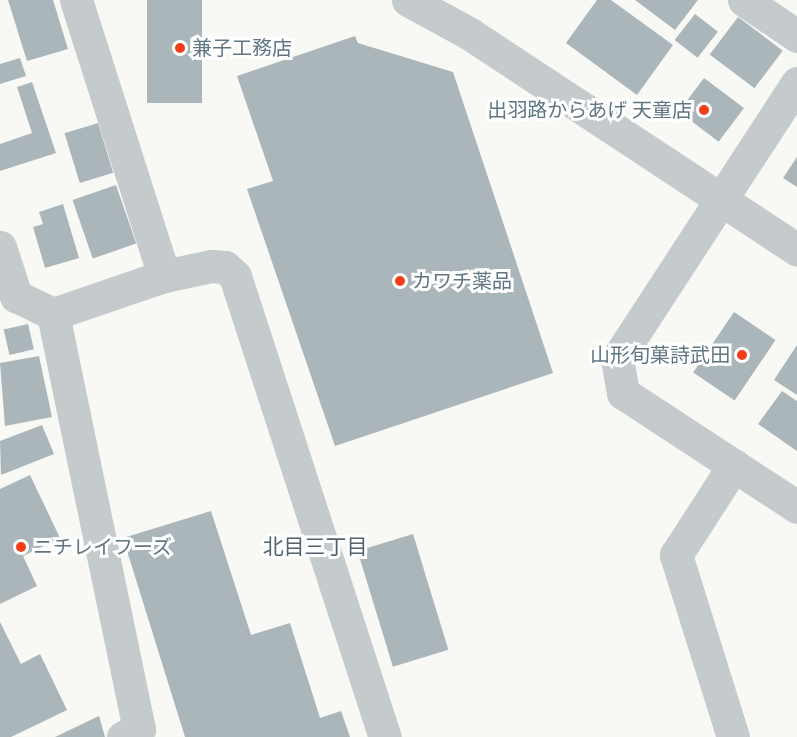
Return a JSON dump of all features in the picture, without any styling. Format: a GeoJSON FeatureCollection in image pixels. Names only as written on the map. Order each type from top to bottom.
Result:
{"type":"FeatureCollection","features":[{"type":"Feature","properties":{"kind":"street"},"geometry":{"type":"LineString","coordinates":[[76,0],[164,276]]}},
{"type":"Feature","properties":{"kind":"street"},"geometry":{"type":"LineString","coordinates":[[408,0],[470,34],[797,250]]}},
{"type":"Feature","properties":{"kind":"street"},"geometry":{"type":"LineString","coordinates":[[744,0],[797,36]]}},
{"type":"Feature","properties":{"kind":"street"},"geometry":{"type":"LineString","coordinates":[[797,83],[617,359],[623,393],[797,507]]}},
{"type":"Feature","properties":{"kind":"street"},"geometry":{"type":"LineString","coordinates":[[0,248],[16,297],[53,314],[164,276],[211,266],[225,267],[235,276],[385,737]]}},
{"type":"Feature","properties":{"kind":"street"},"geometry":{"type":"LineString","coordinates":[[53,314],[139,729],[123,737]]}},
{"type":"Feature","properties":{"kind":"street"},"geometry":{"type":"LineString","coordinates":[[733,737],[676,555],[734,465]]}},
{"type":"Feature","properties":{"kind":"building"},"geometry":{"type":"Polygon","coordinates":[[[8,0],[53,0],[68,49],[27,61],[8,0]]]}},
{"type":"Feature","properties":{"kind":"building","name":"兼子工務店"},"geometry":{"type":"Polygon","coordinates":[[[147,0],[202,0],[202,103],[147,103],[147,0]]]}},
{"type":"Feature","properties":{"kind":"building"},"geometry":{"type":"Polygon","coordinates":[[[597,0],[611,0],[673,45],[637,95],[566,43],[597,0]]]}},
{"type":"Feature","properties":{"kind":"building"},"geometry":{"type":"Polygon","coordinates":[[[635,0],[698,0],[675,30],[635,0]]]}},
{"type":"Feature","properties":{"kind":"building"},"geometry":{"type":"Polygon","coordinates":[[[695,14],[718,32],[698,58],[675,40],[695,14]]]}},
{"type":"Feature","properties":{"kind":"building"},"geometry":{"type":"Polygon","coordinates":[[[738,17],[783,51],[754,88],[710,55],[738,17]]]}},
{"type":"Feature","properties":{"kind":"building","name":"カワチ薬品"},"geometry":{"type":"Polygon","coordinates":[[[355,36],[358,43],[453,72],[553,373],[335,446],[247,189],[273,181],[237,76],[355,36]]]}},
{"type":"Feature","properties":{"kind":"building"},"geometry":{"type":"Polygon","coordinates":[[[20,58],[26,76],[0,84],[0,64],[20,58]]]}},
{"type":"Feature","properties":{"kind":"building"},"geometry":{"type":"Polygon","coordinates":[[[704,78],[744,108],[719,142],[679,112],[704,78]]]}},
{"type":"Feature","properties":{"kind":"building"},"geometry":{"type":"Polygon","coordinates":[[[32,82],[56,153],[0,171],[0,144],[32,133],[17,87],[32,82]]]}},
{"type":"Feature","properties":{"kind":"building"},"geometry":{"type":"Polygon","coordinates":[[[98,123],[113,173],[80,183],[65,133],[98,123]]]}},
{"type":"Feature","properties":{"kind":"building"},"geometry":{"type":"Polygon","coordinates":[[[797,157],[797,187],[783,178],[797,157]]]}},
{"type":"Feature","properties":{"kind":"building"},"geometry":{"type":"Polygon","coordinates":[[[116,185],[136,244],[93,259],[73,200],[116,185]]]}},
{"type":"Feature","properties":{"kind":"building"},"geometry":{"type":"Polygon","coordinates":[[[63,204],[79,258],[45,268],[33,227],[43,224],[39,212],[63,204]]]}},
{"type":"Feature","properties":{"kind":"building"},"geometry":{"type":"Polygon","coordinates":[[[734,312],[775,340],[735,400],[693,373],[734,312]]]}},
{"type":"Feature","properties":{"kind":"building"},"geometry":{"type":"Polygon","coordinates":[[[28,324],[34,349],[9,355],[4,330],[28,324]]]}},
{"type":"Feature","properties":{"kind":"building"},"geometry":{"type":"Polygon","coordinates":[[[797,345],[797,395],[774,380],[797,345]]]}},
{"type":"Feature","properties":{"kind":"building"},"geometry":{"type":"Polygon","coordinates":[[[39,356],[52,417],[5,426],[0,363],[39,356]]]}},
{"type":"Feature","properties":{"kind":"building"},"geometry":{"type":"Polygon","coordinates":[[[782,391],[797,401],[797,451],[758,424],[782,391]]]}},
{"type":"Feature","properties":{"kind":"building"},"geometry":{"type":"Polygon","coordinates":[[[42,425],[54,454],[1,475],[0,441],[42,425]]]}},
{"type":"Feature","properties":{"kind":"building","name":"ニチレイフーズ"},"geometry":{"type":"Polygon","coordinates":[[[30,475],[60,538],[23,556],[37,586],[0,604],[0,489],[30,475]]]}},
{"type":"Feature","properties":{"kind":"building"},"geometry":{"type":"Polygon","coordinates":[[[211,511],[251,635],[290,623],[320,718],[341,711],[350,737],[185,737],[123,538],[211,511]]]}},
{"type":"Feature","properties":{"kind":"building"},"geometry":{"type":"Polygon","coordinates":[[[413,534],[448,650],[393,667],[358,551],[413,534]]]}},
{"type":"Feature","properties":{"kind":"building"},"geometry":{"type":"Polygon","coordinates":[[[0,622],[21,664],[40,654],[67,710],[11,737],[0,737],[0,622]]]}},
{"type":"Feature","properties":{"kind":"building"},"geometry":{"type":"Polygon","coordinates":[[[99,716],[105,737],[55,737],[99,716]]]}},
{"type":"Feature","properties":{"kind":"place","name":"兼子工務店"},"geometry":{"type":"Point","coordinates":[180,48]}},
{"type":"Feature","properties":{"kind":"place","name":"出羽路からあげ 天童店"},"geometry":{"type":"Point","coordinates":[704,110]}},
{"type":"Feature","properties":{"kind":"place","name":"カワチ薬品"},"geometry":{"type":"Point","coordinates":[400,281]}},
{"type":"Feature","properties":{"kind":"place","name":"山形旬菓詩武田"},"geometry":{"type":"Point","coordinates":[742,355]}},
{"type":"Feature","properties":{"kind":"place","name":"ニチレイフーズ"},"geometry":{"type":"Point","coordinates":[21,547]}},
{"type":"Feature","properties":{"kind":"district","name":"北目三丁目"},"geometry":{"type":"Point","coordinates":[315,547]}}]}
